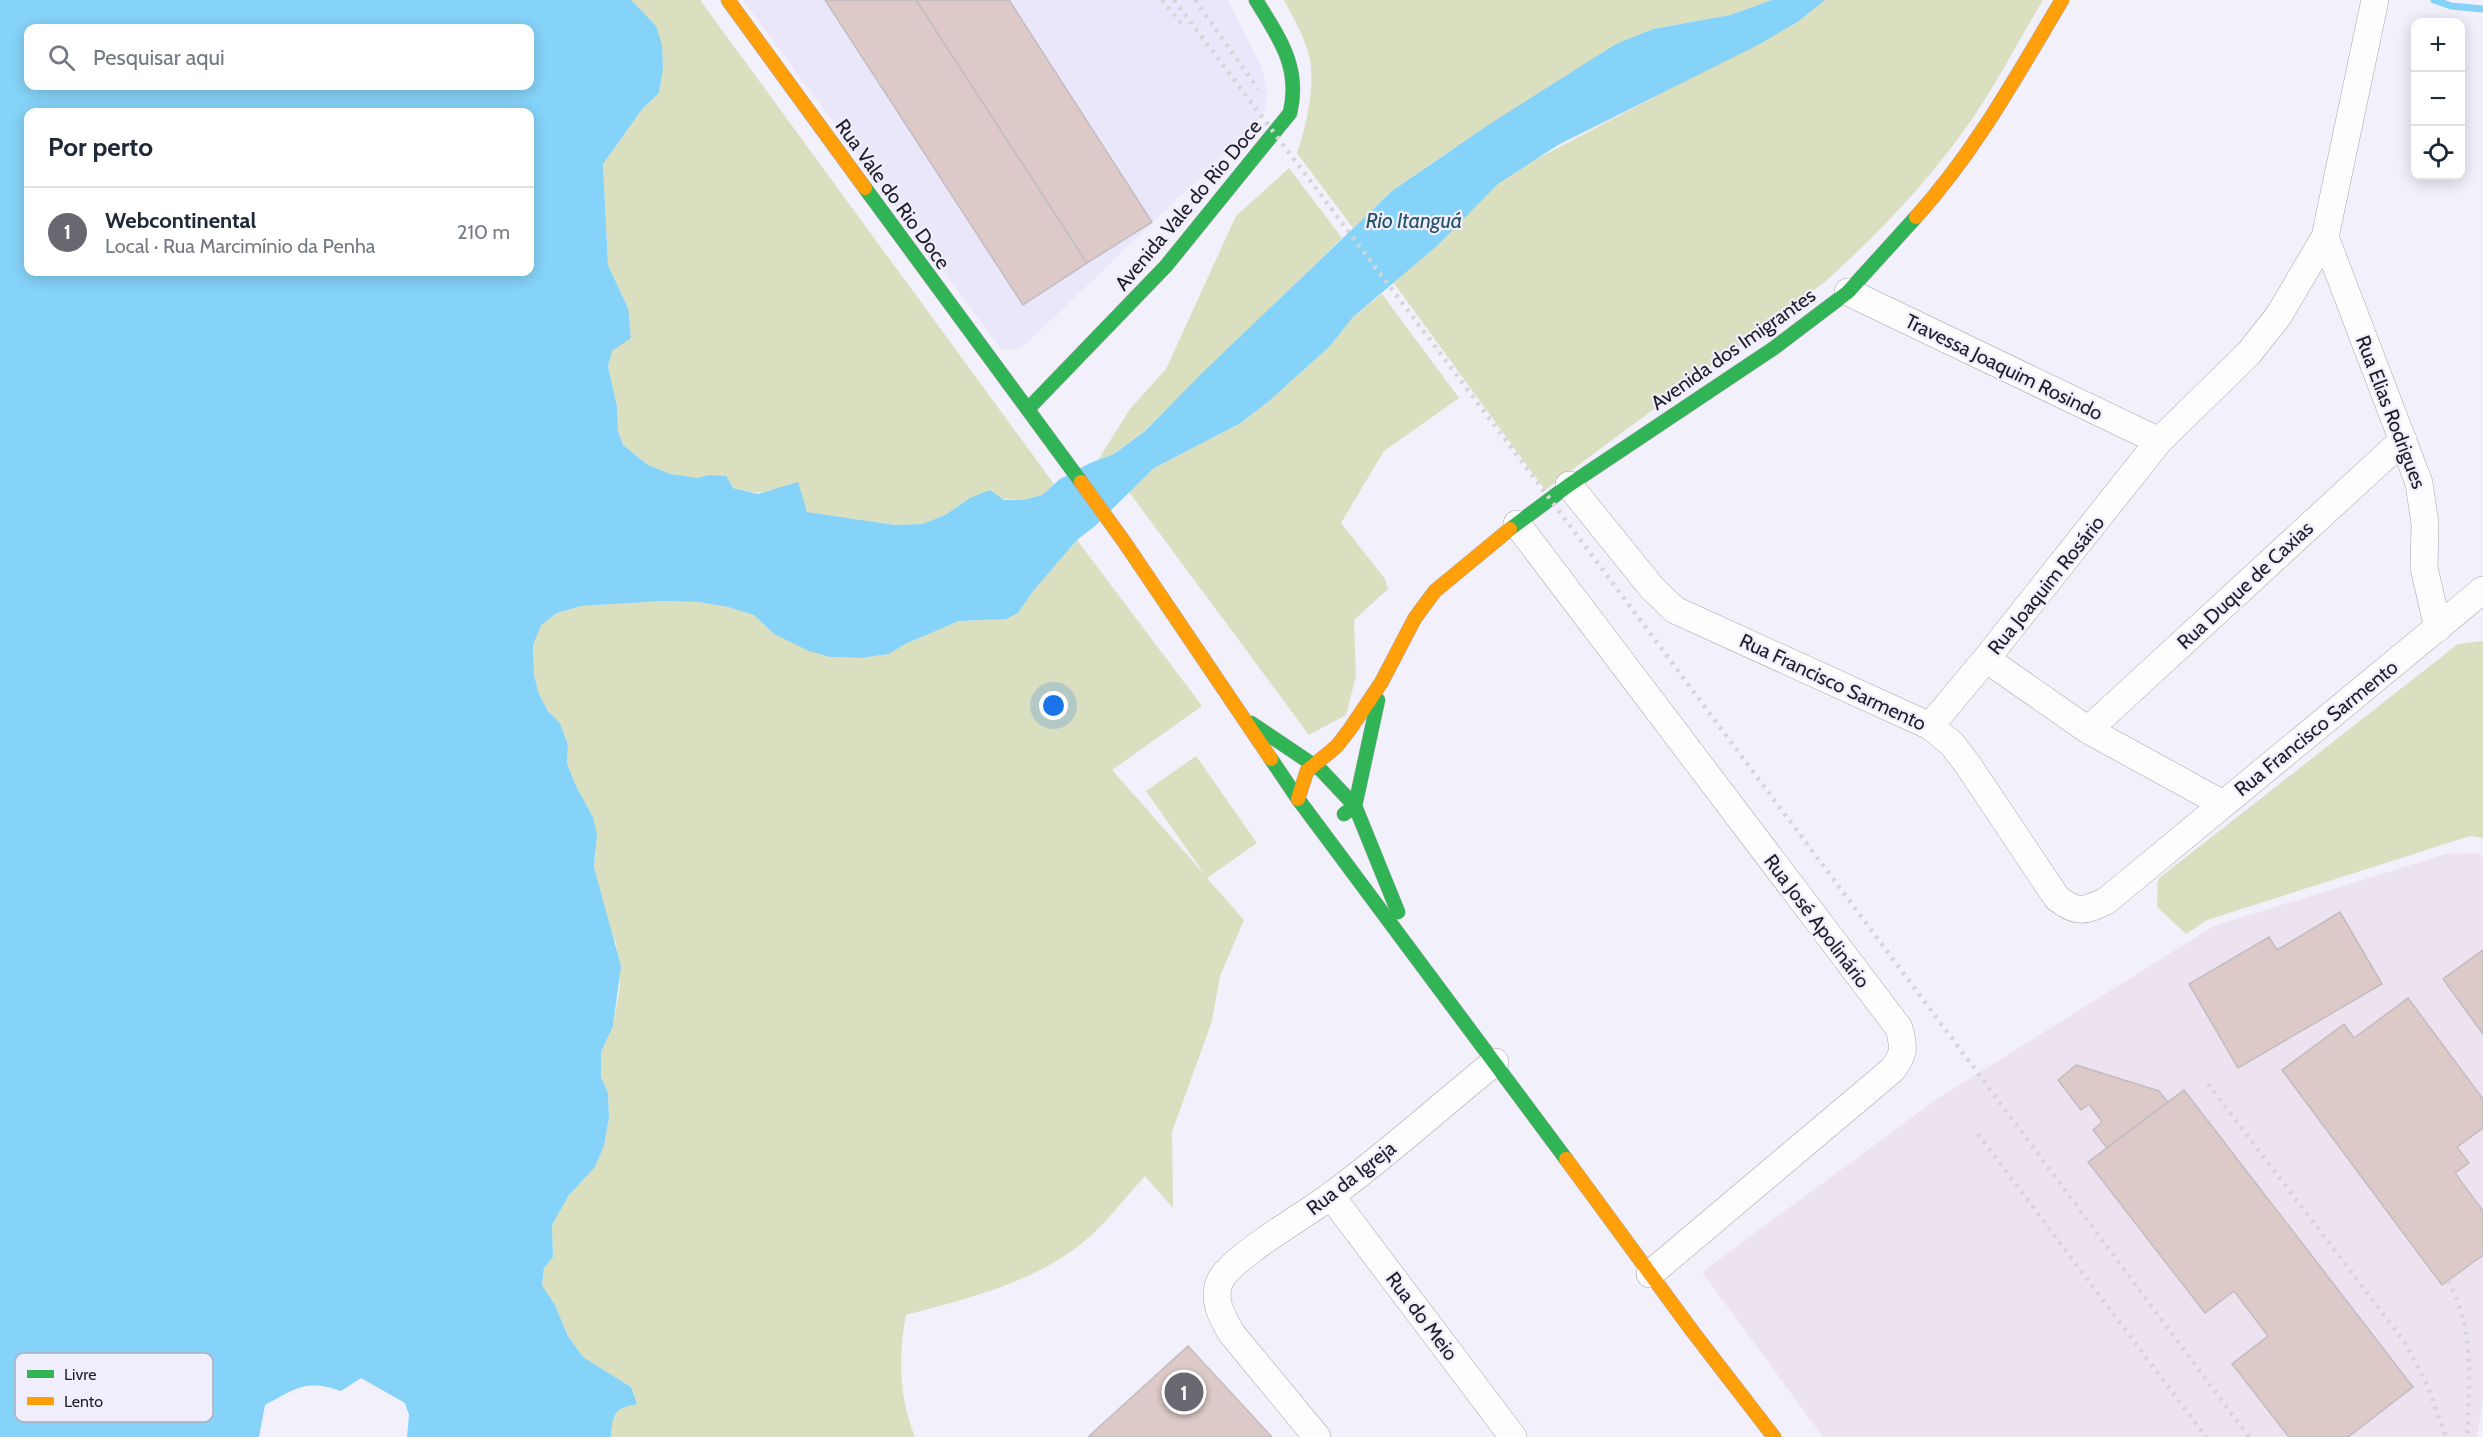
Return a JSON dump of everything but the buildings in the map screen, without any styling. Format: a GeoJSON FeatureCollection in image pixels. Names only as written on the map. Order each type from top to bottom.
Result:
{"type":"FeatureCollection","features":[{"type":"Feature","properties":{"kind":"street","name":"Rua Vale do Rio Doce"},"geometry":{"type":"LineString","coordinates":[[728,0],[1069,465],[1125,543],[1298,799],[1413,951]]}},
{"type":"Feature","properties":{"kind":"street","name":"Avenida Vale do Rio Doce"},"geometry":{"type":"LineString","coordinates":[[1028,409],[1166,266],[1290,113],[1295,90],[1293,66],[1285,47],[1256,0]]}},
{"type":"Feature","properties":{"kind":"street","name":"Avenida dos Imigrantes"},"geometry":{"type":"LineString","coordinates":[[1298,799],[1303,778],[1314,764],[1337,746],[1382,683],[1415,618],[1435,591],[1516,524],[1569,485],[1774,348],[1848,292],[1953,175],[1989,122],[2062,0]]}},
{"type":"Feature","properties":{"kind":"street"},"geometry":{"type":"LineString","coordinates":[[2325,237],[2375,0]]}},
{"type":"Feature","properties":{"kind":"street","name":"Rua Elias Rodrigues"},"geometry":{"type":"LineString","coordinates":[[2325,237],[2419,483],[2424,503],[2424,568],[2438,628]]}},
{"type":"Feature","properties":{"kind":"street","name":"Rua Joaquim Rosário"},"geometry":{"type":"LineString","coordinates":[[1930,726],[2159,441],[2249,353],[2278,315],[2325,237]]}},
{"type":"Feature","properties":{"kind":"street","name":"Travessa Joaquim Rosindo"},"geometry":{"type":"LineString","coordinates":[[1848,292],[2159,441]]}},
{"type":"Feature","properties":{"kind":"street","name":"Rua Duque de Caxias"},"geometry":{"type":"LineString","coordinates":[[2088,730],[2403,440]]}},
{"type":"Feature","properties":{"kind":"street","name":"Rua Francisco Sarmento"},"geometry":{"type":"LineString","coordinates":[[1569,485],[1652,588],[1675,610],[1930,726],[1953,744],[2057,898],[2069,908],[2086,910],[2106,901],[2483,590]]}},
{"type":"Feature","properties":{"kind":"street","name":"Rua José Apolinário"},"geometry":{"type":"LineString","coordinates":[[1516,524],[1899,1028],[1904,1046],[1901,1059],[1892,1071],[1650,1274]]}},
{"type":"Feature","properties":{"kind":"street"},"geometry":{"type":"LineString","coordinates":[[1986,659],[2088,730],[2223,804]]}},
{"type":"Feature","properties":{"kind":"street","name":"Avenida dos Imigrantes"},"geometry":{"type":"LineString","coordinates":[[1355,806],[1382,683]]}},
{"type":"Feature","properties":{"kind":"street"},"geometry":{"type":"LineString","coordinates":[[1240,716],[1333,778],[1355,806],[1413,951],[1650,1274],[1774,1437]]}},
{"type":"Feature","properties":{"kind":"street"},"geometry":{"type":"LineString","coordinates":[[1316,822],[1336,818],[1355,806]]}},
{"type":"Feature","properties":{"kind":"street","name":"Rua da Igreja"},"geometry":{"type":"LineString","coordinates":[[1317,1437],[1232,1334],[1223,1319],[1216,1299],[1220,1281],[1233,1265],[1331,1196],[1495,1062]]}},
{"type":"Feature","properties":{"kind":"street","name":"Rua do Meio"},"geometry":{"type":"LineString","coordinates":[[1331,1196],[1512,1437]]}},
{"type":"Feature","properties":{"kind":"shaded area"},"geometry":{"type":"Polygon","coordinates":[[[743,0],[1228,0],[1261,66],[1267,89],[1266,109],[1255,125],[1027,343],[1021,347],[1001,349],[743,0]]]}},
{"type":"Feature","properties":{"kind":"shaded area"},"geometry":{"type":"Polygon","coordinates":[[[2478,853],[2483,858],[2483,1400],[2477,1437],[1823,1437],[1702,1272],[1937,1099],[2214,926],[2446,854],[2478,853]]]}},
{"type":"Feature","properties":{"kind":"green space"},"geometry":{"type":"Polygon","coordinates":[[[631,0],[700,0],[1054,484],[1042,495],[1023,500],[970,498],[945,515],[922,524],[895,525],[807,512],[803,503],[771,490],[746,491],[708,475],[698,478],[671,474],[648,465],[623,445],[618,430],[617,406],[608,366],[611,351],[628,308],[608,265],[603,164],[643,108],[659,93],[663,69],[662,45],[631,0]]]}},
{"type":"Feature","properties":{"kind":"green space"},"geometry":{"type":"Polygon","coordinates":[[[1284,0],[1772,0],[1730,15],[1653,29],[1485,127],[1392,191],[1353,228],[1297,153],[1309,107],[1311,71],[1306,44],[1284,0]]]}},
{"type":"Feature","properties":{"kind":"green space"},"geometry":{"type":"Polygon","coordinates":[[[1825,0],[2043,0],[1989,92],[1954,144],[1920,186],[1865,244],[1826,281],[1545,490],[1393,282],[1437,246],[1498,184],[1527,164],[1799,21],[1825,0]]]}},
{"type":"Feature","properties":{"kind":"green space"},"geometry":{"type":"Polygon","coordinates":[[[1289,168],[1342,238],[1144,431],[1114,454],[1098,460],[1130,409],[1166,369],[1236,216],[1289,168]]]}},
{"type":"Feature","properties":{"kind":"green space"},"geometry":{"type":"Polygon","coordinates":[[[1382,294],[1459,398],[1384,451],[1341,523],[1385,579],[1388,589],[1354,620],[1356,676],[1346,715],[1309,735],[1129,492],[1154,468],[1239,424],[1268,402],[1330,346],[1353,317],[1382,294]]]}},
{"type":"Feature","properties":{"kind":"green space"},"geometry":{"type":"Polygon","coordinates":[[[1077,540],[1202,706],[1112,770],[1205,875],[1146,791],[1196,756],[1257,843],[1207,878],[1244,920],[1220,976],[1212,1021],[1172,1132],[1173,1208],[1145,1176],[1096,1231],[1047,1266],[1002,1287],[906,1315],[901,1362],[903,1392],[915,1437],[611,1437],[612,1416],[620,1408],[631,1387],[583,1357],[568,1336],[555,1305],[542,1285],[544,1268],[553,1257],[552,1225],[569,1195],[595,1167],[604,1146],[609,1118],[608,1093],[601,1077],[601,1052],[613,1026],[620,986],[616,943],[609,927],[594,867],[596,852],[593,817],[575,784],[567,763],[568,745],[560,723],[548,711],[539,694],[534,675],[533,645],[540,625],[557,613],[581,606],[663,601],[698,602],[728,607],[754,615],[774,634],[830,657],[860,658],[889,654],[905,644],[959,621],[989,620],[1018,613],[1034,590],[1077,540]]]}},
{"type":"Feature","properties":{"kind":"green space"},"geometry":{"type":"Polygon","coordinates":[[[2483,641],[2483,838],[2470,836],[2207,920],[2186,934],[2157,907],[2158,879],[2458,644],[2483,641]]]}},
{"type":"Feature","properties":{"kind":"water","name":"Rio Itanguá"},"geometry":{"type":"Polygon","coordinates":[[[0,0],[631,0],[656,26],[662,45],[663,69],[659,93],[643,108],[603,164],[608,265],[628,308],[631,338],[612,351],[608,366],[617,406],[618,431],[623,445],[648,465],[671,474],[698,478],[708,475],[726,476],[733,488],[758,494],[798,482],[807,512],[895,525],[922,524],[945,515],[970,498],[990,490],[1004,500],[1023,500],[1042,495],[1060,479],[1090,463],[1114,454],[1145,431],[1200,375],[1392,191],[1485,127],[1616,44],[1653,29],[1730,15],[1772,0],[1825,0],[1799,21],[1758,45],[1558,145],[1498,184],[1437,246],[1353,317],[1330,346],[1268,402],[1239,424],[1154,468],[1095,526],[1077,540],[1034,590],[1018,613],[1006,619],[959,621],[905,644],[889,654],[860,658],[830,657],[809,651],[774,634],[754,615],[728,607],[698,602],[663,601],[581,606],[557,613],[541,625],[533,645],[534,675],[539,694],[548,711],[560,723],[568,745],[567,763],[575,784],[593,817],[597,835],[594,867],[621,966],[613,1026],[601,1052],[601,1077],[608,1093],[609,1118],[604,1146],[595,1167],[569,1195],[552,1225],[553,1257],[544,1268],[542,1285],[555,1305],[568,1336],[583,1357],[631,1387],[637,1404],[623,1408],[616,1413],[611,1437],[407,1437],[409,1415],[405,1403],[361,1378],[341,1391],[329,1387],[302,1387],[265,1405],[259,1437],[0,1437],[0,0]]]}},
{"type":"Feature","properties":{"kind":"waterway"},"geometry":{"type":"LineString","coordinates":[[2434,0],[2451,6],[2483,9]]}},
{"type":"Feature","properties":{"kind":"railway"},"geometry":{"type":"LineString","coordinates":[[1162,0],[1181,23]]}},
{"type":"Feature","properties":{"kind":"railway"},"geometry":{"type":"LineString","coordinates":[[1174,0],[1550,499],[2249,1437]]}},
{"type":"Feature","properties":{"kind":"railway"},"geometry":{"type":"LineString","coordinates":[[1195,0],[1258,89]]}},
{"type":"Feature","properties":{"kind":"railway"},"geometry":{"type":"LineString","coordinates":[[2208,1084],[2403,1340],[2426,1382],[2446,1437]]}},
{"type":"Feature","properties":{"kind":"railway"},"geometry":{"type":"LineString","coordinates":[[1978,1134],[2206,1437]]}},
{"type":"Feature","properties":{"kind":"railway"},"geometry":{"type":"LineString","coordinates":[[2448,1281],[2457,1300],[2467,1338],[2469,1357],[2467,1437]]}},
{"type":"Feature","properties":{"kind":"traffic: fast"},"geometry":{"type":"LineString","coordinates":[[1028,409],[1166,266],[1290,113],[1293,96],[1290,67],[1280,40],[1256,0]]}},
{"type":"Feature","properties":{"kind":"traffic: fast"},"geometry":{"type":"LineString","coordinates":[[865,188],[1081,482]]}},
{"type":"Feature","properties":{"kind":"traffic: fast"},"geometry":{"type":"LineString","coordinates":[[1510,529],[1569,485],[1774,348],[1848,292],[1916,217]]}},
{"type":"Feature","properties":{"kind":"traffic: fast"},"geometry":{"type":"LineString","coordinates":[[1344,814],[1355,806],[1378,700]]}},
{"type":"Feature","properties":{"kind":"traffic: fast"},"geometry":{"type":"LineString","coordinates":[[1251,723],[1321,770],[1355,806],[1398,912]]}},
{"type":"Feature","properties":{"kind":"traffic: fast"},"geometry":{"type":"LineString","coordinates":[[1271,759],[1298,799],[1566,1159]]}},
{"type":"Feature","properties":{"kind":"traffic: slow"},"geometry":{"type":"LineString","coordinates":[[728,0],[865,188]]}},
{"type":"Feature","properties":{"kind":"traffic: slow"},"geometry":{"type":"LineString","coordinates":[[1916,217],[1976,140],[2062,0]]}},
{"type":"Feature","properties":{"kind":"traffic: slow"},"geometry":{"type":"LineString","coordinates":[[1081,482],[1271,759]]}},
{"type":"Feature","properties":{"kind":"traffic: slow"},"geometry":{"type":"LineString","coordinates":[[1298,799],[1307,771],[1337,746],[1350,729],[1381,683],[1415,618],[1435,591],[1510,529]]}},
{"type":"Feature","properties":{"kind":"traffic: slow"},"geometry":{"type":"LineString","coordinates":[[1566,1159],[1693,1332],[1774,1437]]}},
{"type":"Feature","properties":{"kind":"place","name":"Webcontinental"},"geometry":{"type":"Point","coordinates":[1184,1392]}}]}
